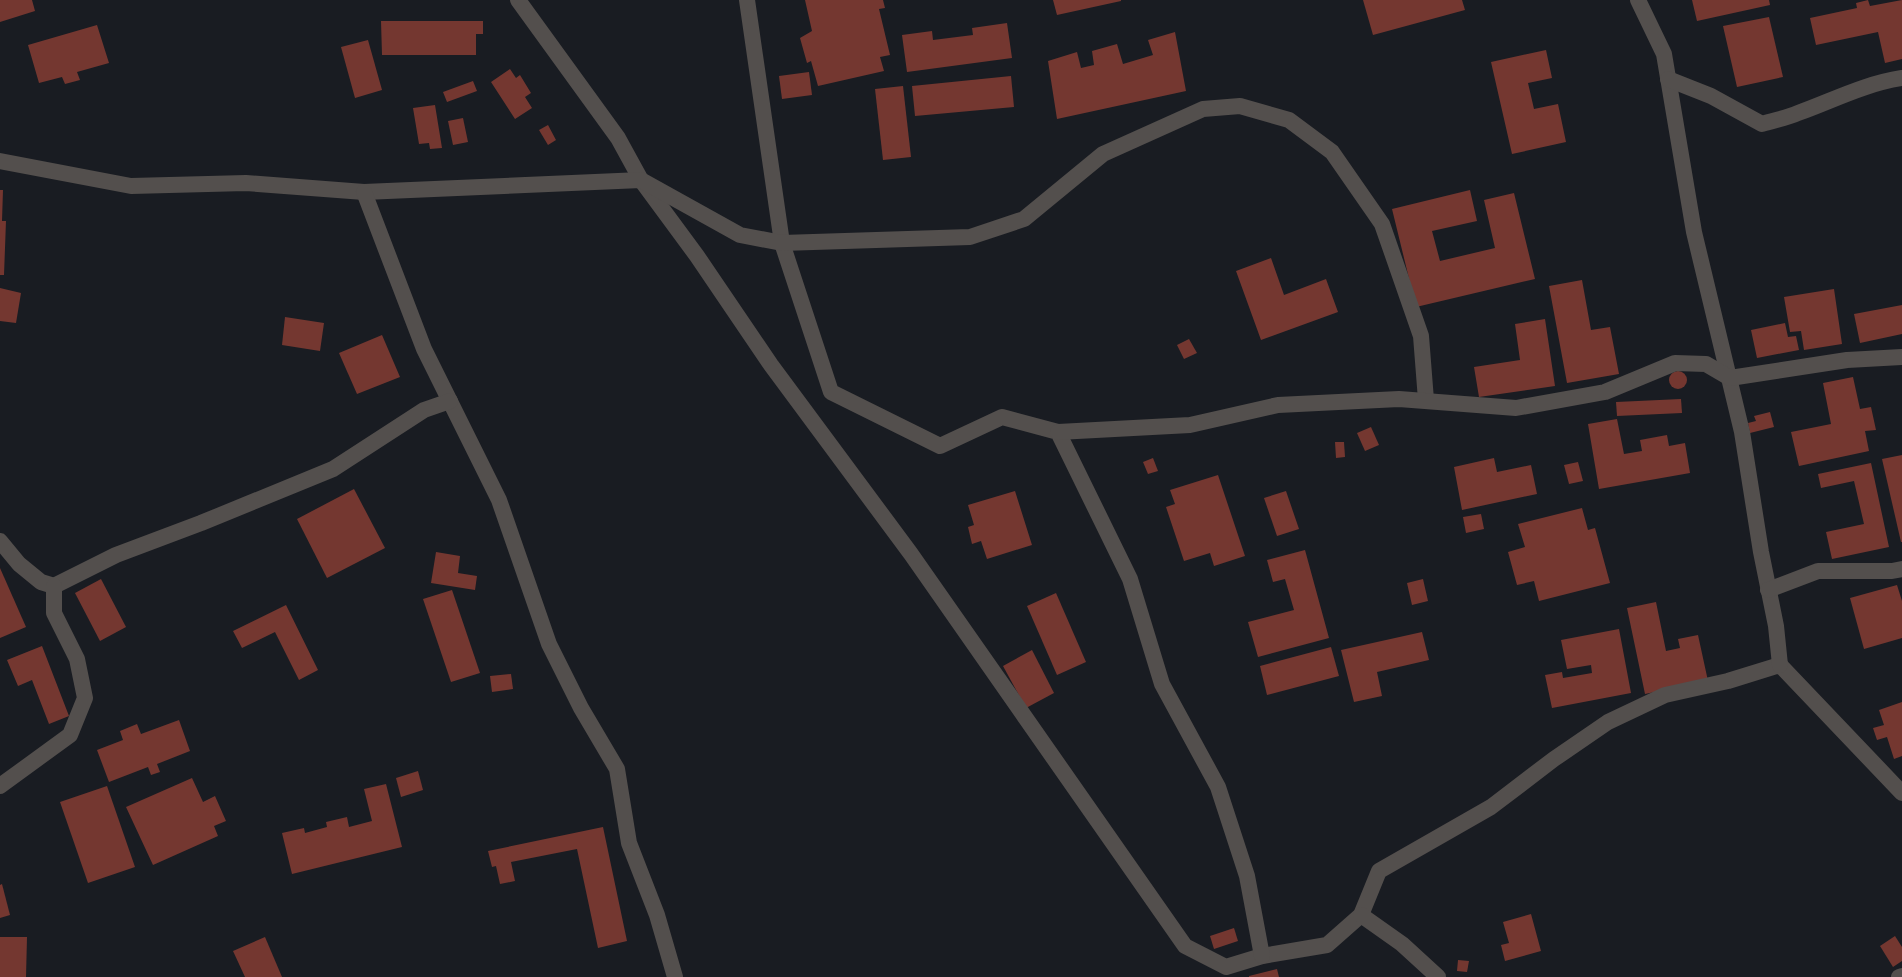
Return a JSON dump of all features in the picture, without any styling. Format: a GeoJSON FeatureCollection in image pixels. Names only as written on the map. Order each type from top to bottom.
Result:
{"type":"FeatureCollection","features":[{"type":"Feature","properties":{"kind":"street"},"geometry":{"type":"LineString","coordinates":[[518,0],[618,138],[641,180],[697,256],[771,365],[911,554],[1185,946],[1227,967],[1262,956],[1327,945],[1361,915],[1379,871],[1491,807],[1554,759],[1608,722],[1665,695],[1728,681],[1780,665]]}},
{"type":"Feature","properties":{"kind":"street"},"geometry":{"type":"LineString","coordinates":[[747,0],[782,243],[831,392],[940,446],[1002,417],[1058,432],[1190,425],[1278,405],[1399,399],[1516,408],[1605,392],[1675,363],[1706,364],[1730,378],[1847,360],[1902,357]]}},
{"type":"Feature","properties":{"kind":"street"},"geometry":{"type":"LineString","coordinates":[[1638,0],[1664,54],[1694,232],[1742,432],[1776,627],[1780,665],[1902,793]]}},
{"type":"Feature","properties":{"kind":"street"},"geometry":{"type":"LineString","coordinates":[[1668,79],[1711,96],[1762,124],[1798,113],[1842,94],[1902,78]]}},
{"type":"Feature","properties":{"kind":"street"},"geometry":{"type":"LineString","coordinates":[[0,161],[131,186],[246,183],[364,192],[641,180],[740,235],[782,243],[970,237],[1024,219],[1103,154],[1203,109],[1240,106],[1289,120],[1332,152],[1382,224],[1421,336],[1426,400]]}},
{"type":"Feature","properties":{"kind":"street"},"geometry":{"type":"LineString","coordinates":[[364,192],[424,349],[499,500],[549,644],[581,708],[617,770],[629,843],[657,915],[675,977]]}},
{"type":"Feature","properties":{"kind":"street"},"geometry":{"type":"LineString","coordinates":[[0,541],[19,564],[33,576],[41,582],[54,586],[116,555],[333,469],[424,410],[450,401]]}},
{"type":"Feature","properties":{"kind":"street"},"geometry":{"type":"LineString","coordinates":[[1058,432],[1130,579],[1162,684],[1218,787],[1247,876],[1262,956]]}},
{"type":"Feature","properties":{"kind":"street"},"geometry":{"type":"LineString","coordinates":[[1768,590],[1818,571],[1902,569]]}},
{"type":"Feature","properties":{"kind":"street"},"geometry":{"type":"LineString","coordinates":[[0,786],[70,735],[85,698],[78,659],[54,613],[54,586]]}},
{"type":"Feature","properties":{"kind":"street"},"geometry":{"type":"LineString","coordinates":[[1361,915],[1402,944],[1438,977]]}},
{"type":"Feature","properties":{"kind":"building"},"geometry":{"type":"Polygon","coordinates":[[[0,0],[32,0],[35,11],[0,22],[0,0]]]}},
{"type":"Feature","properties":{"kind":"building"},"geometry":{"type":"Polygon","coordinates":[[[805,0],[883,0],[885,8],[879,9],[890,55],[880,57],[884,71],[818,86],[811,61],[807,63],[800,38],[812,31],[805,0]]]}},
{"type":"Feature","properties":{"kind":"building"},"geometry":{"type":"Polygon","coordinates":[[[1053,0],[1121,0],[1121,1],[1057,15],[1053,0]]]}},
{"type":"Feature","properties":{"kind":"building"},"geometry":{"type":"Polygon","coordinates":[[[1363,0],[1462,0],[1465,10],[1373,35],[1363,0]]]}},
{"type":"Feature","properties":{"kind":"building"},"geometry":{"type":"Polygon","coordinates":[[[1692,0],[1769,0],[1770,5],[1697,21],[1692,0]]]}},
{"type":"Feature","properties":{"kind":"building"},"geometry":{"type":"Polygon","coordinates":[[[1868,0],[1870,6],[1902,0],[1902,59],[1885,63],[1878,32],[1816,45],[1810,18],[1857,8],[1856,3],[1868,0]]]}},
{"type":"Feature","properties":{"kind":"building"},"geometry":{"type":"Polygon","coordinates":[[[1769,17],[1783,77],[1737,87],[1723,26],[1769,17]]]}},
{"type":"Feature","properties":{"kind":"building"},"geometry":{"type":"Polygon","coordinates":[[[381,21],[483,21],[483,34],[476,34],[476,55],[382,55],[381,21]]]}},
{"type":"Feature","properties":{"kind":"building"},"geometry":{"type":"Polygon","coordinates":[[[1007,23],[1012,58],[907,72],[902,35],[932,31],[933,40],[973,35],[972,28],[1007,23]]]}},
{"type":"Feature","properties":{"kind":"building"},"geometry":{"type":"Polygon","coordinates":[[[97,25],[109,63],[77,72],[80,80],[65,84],[62,77],[39,83],[28,45],[97,25]]]}},
{"type":"Feature","properties":{"kind":"building"},"geometry":{"type":"Polygon","coordinates":[[[1175,32],[1186,91],[1057,119],[1048,61],[1077,52],[1081,68],[1094,65],[1092,51],[1117,44],[1123,64],[1153,55],[1148,40],[1175,32]]]}},
{"type":"Feature","properties":{"kind":"building"},"geometry":{"type":"Polygon","coordinates":[[[368,40],[382,90],[355,98],[341,47],[368,40]]]}},
{"type":"Feature","properties":{"kind":"building"},"geometry":{"type":"Polygon","coordinates":[[[1546,50],[1552,78],[1528,83],[1534,109],[1558,104],[1566,142],[1512,154],[1491,62],[1546,50]]]}},
{"type":"Feature","properties":{"kind":"building"},"geometry":{"type":"Polygon","coordinates":[[[510,69],[516,78],[520,75],[531,93],[525,97],[532,108],[515,119],[491,82],[510,69]]]}},
{"type":"Feature","properties":{"kind":"building"},"geometry":{"type":"Polygon","coordinates":[[[809,72],[812,95],[782,99],[779,76],[809,72]]]}},
{"type":"Feature","properties":{"kind":"building"},"geometry":{"type":"Polygon","coordinates":[[[1011,76],[1014,107],[915,116],[912,86],[1011,76]]]}},
{"type":"Feature","properties":{"kind":"building"},"geometry":{"type":"Polygon","coordinates":[[[473,81],[477,91],[447,102],[443,92],[473,81]]]}},
{"type":"Feature","properties":{"kind":"building"},"geometry":{"type":"Polygon","coordinates":[[[903,86],[911,157],[883,160],[875,89],[903,86]]]}},
{"type":"Feature","properties":{"kind":"building"},"geometry":{"type":"Polygon","coordinates":[[[435,105],[442,148],[430,149],[429,143],[419,144],[413,108],[435,105]]]}},
{"type":"Feature","properties":{"kind":"building"},"geometry":{"type":"Polygon","coordinates":[[[463,118],[468,142],[453,145],[448,121],[463,118]]]}},
{"type":"Feature","properties":{"kind":"building"},"geometry":{"type":"Polygon","coordinates":[[[548,125],[556,140],[548,145],[539,130],[548,125]]]}},
{"type":"Feature","properties":{"kind":"building"},"geometry":{"type":"Polygon","coordinates":[[[0,190],[3,190],[2,221],[6,221],[4,275],[0,275],[0,190]]]}},
{"type":"Feature","properties":{"kind":"building"},"geometry":{"type":"Polygon","coordinates":[[[1470,190],[1477,221],[1432,231],[1440,261],[1495,248],[1484,200],[1514,193],[1535,279],[1416,307],[1392,209],[1470,190]]]}},
{"type":"Feature","properties":{"kind":"building"},"geometry":{"type":"Polygon","coordinates":[[[1271,258],[1284,295],[1326,279],[1338,312],[1261,340],[1236,271],[1271,258]]]}},
{"type":"Feature","properties":{"kind":"building"},"geometry":{"type":"Polygon","coordinates":[[[1582,280],[1591,330],[1610,327],[1619,374],[1567,383],[1549,286],[1582,280]]]}},
{"type":"Feature","properties":{"kind":"building"},"geometry":{"type":"Polygon","coordinates":[[[0,288],[21,293],[16,323],[0,321],[0,288]]]}},
{"type":"Feature","properties":{"kind":"building"},"geometry":{"type":"Polygon","coordinates":[[[1834,289],[1842,344],[1804,350],[1801,331],[1790,332],[1784,297],[1834,289]]]}},
{"type":"Feature","properties":{"kind":"building"},"geometry":{"type":"Polygon","coordinates":[[[1902,305],[1902,334],[1860,343],[1854,314],[1902,305]]]}},
{"type":"Feature","properties":{"kind":"building"},"geometry":{"type":"Polygon","coordinates":[[[285,317],[324,323],[320,351],[282,345],[285,317]]]}},
{"type":"Feature","properties":{"kind":"building"},"geometry":{"type":"Polygon","coordinates":[[[1545,319],[1555,386],[1479,397],[1474,367],[1520,360],[1515,324],[1545,319]]]}},
{"type":"Feature","properties":{"kind":"building"},"geometry":{"type":"Polygon","coordinates":[[[1785,323],[1788,337],[1796,336],[1799,350],[1757,358],[1751,330],[1785,323]]]}},
{"type":"Feature","properties":{"kind":"building"},"geometry":{"type":"Polygon","coordinates":[[[382,335],[400,377],[357,394],[339,353],[382,335]]]}},
{"type":"Feature","properties":{"kind":"building"},"geometry":{"type":"Polygon","coordinates":[[[1189,339],[1197,353],[1184,359],[1177,345],[1189,339]]]}},
{"type":"Feature","properties":{"kind":"building"},"geometry":{"type":"Polygon","coordinates":[[[1674,371],[1682,371],[1687,376],[1685,387],[1674,389],[1669,384],[1669,376],[1674,371]]]}},
{"type":"Feature","properties":{"kind":"building"},"geometry":{"type":"Polygon","coordinates":[[[1853,377],[1860,409],[1871,407],[1876,430],[1865,431],[1869,451],[1799,466],[1791,432],[1831,424],[1823,383],[1853,377]]]}},
{"type":"Feature","properties":{"kind":"building"},"geometry":{"type":"Polygon","coordinates":[[[1681,399],[1682,413],[1617,416],[1616,402],[1681,399]]]}},
{"type":"Feature","properties":{"kind":"building"},"geometry":{"type":"Polygon","coordinates":[[[1770,412],[1774,427],[1750,433],[1748,423],[1756,421],[1754,416],[1770,412]]]}},
{"type":"Feature","properties":{"kind":"building"},"geometry":{"type":"Polygon","coordinates":[[[1617,419],[1624,454],[1642,451],[1640,440],[1667,435],[1669,446],[1685,443],[1690,473],[1599,489],[1588,424],[1617,419]]]}},
{"type":"Feature","properties":{"kind":"building"},"geometry":{"type":"Polygon","coordinates":[[[1371,427],[1379,445],[1365,451],[1357,433],[1371,427]]]}},
{"type":"Feature","properties":{"kind":"building"},"geometry":{"type":"Polygon","coordinates":[[[1335,442],[1344,442],[1345,457],[1336,458],[1335,442]]]}},
{"type":"Feature","properties":{"kind":"building"},"geometry":{"type":"Polygon","coordinates":[[[1902,455],[1902,542],[1901,542],[1882,459],[1902,455]]]}},
{"type":"Feature","properties":{"kind":"building"},"geometry":{"type":"Polygon","coordinates":[[[1153,458],[1158,471],[1148,474],[1143,462],[1153,458]]]}},
{"type":"Feature","properties":{"kind":"building"},"geometry":{"type":"Polygon","coordinates":[[[1494,458],[1497,472],[1531,465],[1537,494],[1462,510],[1454,467],[1494,458]]]}},
{"type":"Feature","properties":{"kind":"building"},"geometry":{"type":"Polygon","coordinates":[[[1578,462],[1583,481],[1569,484],[1564,465],[1578,462]]]}},
{"type":"Feature","properties":{"kind":"building"},"geometry":{"type":"Polygon","coordinates":[[[1871,463],[1889,547],[1832,559],[1826,532],[1864,524],[1854,481],[1821,488],[1818,474],[1871,463]]]}},
{"type":"Feature","properties":{"kind":"building"},"geometry":{"type":"Polygon","coordinates":[[[1218,475],[1245,556],[1214,566],[1210,553],[1184,561],[1166,507],[1175,504],[1170,490],[1218,475]]]}},
{"type":"Feature","properties":{"kind":"building"},"geometry":{"type":"Polygon","coordinates":[[[354,489],[385,548],[327,578],[297,519],[354,489]]]}},
{"type":"Feature","properties":{"kind":"building"},"geometry":{"type":"Polygon","coordinates":[[[1015,491],[1032,545],[987,559],[981,541],[972,544],[968,527],[974,525],[968,505],[1015,491]]]}},
{"type":"Feature","properties":{"kind":"building"},"geometry":{"type":"Polygon","coordinates":[[[1286,491],[1299,529],[1277,536],[1264,498],[1286,491]]]}},
{"type":"Feature","properties":{"kind":"building"},"geometry":{"type":"Polygon","coordinates":[[[1582,508],[1588,530],[1595,528],[1610,583],[1539,601],[1534,581],[1517,585],[1508,552],[1525,547],[1518,524],[1582,508]]]}},
{"type":"Feature","properties":{"kind":"building"},"geometry":{"type":"Polygon","coordinates":[[[1481,514],[1484,529],[1466,533],[1463,517],[1481,514]]]}},
{"type":"Feature","properties":{"kind":"building"},"geometry":{"type":"Polygon","coordinates":[[[1305,550],[1329,638],[1258,657],[1248,622],[1294,610],[1285,579],[1273,582],[1267,560],[1305,550]]]}},
{"type":"Feature","properties":{"kind":"building"},"geometry":{"type":"Polygon","coordinates":[[[436,552],[460,556],[458,573],[477,576],[475,590],[431,583],[436,552]]]}},
{"type":"Feature","properties":{"kind":"building"},"geometry":{"type":"Polygon","coordinates":[[[0,568],[26,627],[0,638],[0,568]]]}},
{"type":"Feature","properties":{"kind":"building"},"geometry":{"type":"Polygon","coordinates":[[[101,579],[126,627],[100,641],[75,593],[101,579]]]}},
{"type":"Feature","properties":{"kind":"building"},"geometry":{"type":"Polygon","coordinates":[[[1423,579],[1428,601],[1412,605],[1407,583],[1423,579]]]}},
{"type":"Feature","properties":{"kind":"building"},"geometry":{"type":"Polygon","coordinates":[[[1897,585],[1902,601],[1902,638],[1864,649],[1850,598],[1897,585]]]}},
{"type":"Feature","properties":{"kind":"building"},"geometry":{"type":"Polygon","coordinates":[[[452,590],[480,673],[451,682],[423,599],[452,590]]]}},
{"type":"Feature","properties":{"kind":"building"},"geometry":{"type":"Polygon","coordinates":[[[1056,593],[1086,662],[1057,675],[1027,606],[1056,593]]]}},
{"type":"Feature","properties":{"kind":"building"},"geometry":{"type":"Polygon","coordinates":[[[1656,602],[1666,651],[1680,648],[1678,639],[1698,635],[1708,681],[1645,694],[1627,608],[1656,602]]]}},
{"type":"Feature","properties":{"kind":"building"},"geometry":{"type":"Polygon","coordinates":[[[286,605],[318,670],[299,680],[275,632],[242,648],[233,631],[286,605]]]}},
{"type":"Feature","properties":{"kind":"building"},"geometry":{"type":"Polygon","coordinates":[[[1619,629],[1631,693],[1552,708],[1545,675],[1562,672],[1563,678],[1592,673],[1591,665],[1567,669],[1561,640],[1619,629]]]}},
{"type":"Feature","properties":{"kind":"building"},"geometry":{"type":"Polygon","coordinates":[[[1422,632],[1429,660],[1377,672],[1382,696],[1354,702],[1341,650],[1422,632]]]}},
{"type":"Feature","properties":{"kind":"building"},"geometry":{"type":"Polygon","coordinates":[[[42,646],[69,716],[49,724],[32,680],[18,686],[7,660],[42,646]]]}},
{"type":"Feature","properties":{"kind":"building"},"geometry":{"type":"Polygon","coordinates":[[[1331,647],[1339,676],[1267,695],[1260,666],[1331,647]]]}},
{"type":"Feature","properties":{"kind":"building"},"geometry":{"type":"Polygon","coordinates":[[[1032,650],[1054,693],[1026,708],[1003,666],[1032,650]]]}},
{"type":"Feature","properties":{"kind":"building"},"geometry":{"type":"Polygon","coordinates":[[[511,674],[513,689],[492,692],[490,676],[511,674]]]}},
{"type":"Feature","properties":{"kind":"building"},"geometry":{"type":"Polygon","coordinates":[[[1902,702],[1902,756],[1894,759],[1887,737],[1877,740],[1873,728],[1884,725],[1879,710],[1902,702]]]}},
{"type":"Feature","properties":{"kind":"building"},"geometry":{"type":"Polygon","coordinates":[[[179,720],[190,751],[157,764],[160,772],[151,775],[148,767],[109,782],[97,750],[123,740],[120,731],[137,724],[141,734],[179,720]]]}},
{"type":"Feature","properties":{"kind":"building"},"geometry":{"type":"Polygon","coordinates":[[[418,771],[423,790],[401,797],[396,778],[418,771]]]}},
{"type":"Feature","properties":{"kind":"building"},"geometry":{"type":"Polygon","coordinates":[[[192,778],[203,802],[215,796],[226,821],[214,826],[218,836],[153,865],[126,807],[192,778]]]}},
{"type":"Feature","properties":{"kind":"building"},"geometry":{"type":"Polygon","coordinates":[[[386,784],[402,847],[292,874],[282,833],[304,828],[305,833],[327,827],[326,822],[347,817],[349,827],[372,821],[364,789],[386,784]]]}},
{"type":"Feature","properties":{"kind":"building"},"geometry":{"type":"Polygon","coordinates":[[[107,786],[135,867],[88,883],[60,802],[107,786]]]}},
{"type":"Feature","properties":{"kind":"building"},"geometry":{"type":"Polygon","coordinates":[[[603,827],[627,941],[598,948],[577,849],[511,862],[515,881],[500,884],[496,866],[492,867],[488,851],[603,827]]]}},
{"type":"Feature","properties":{"kind":"building"},"geometry":{"type":"Polygon","coordinates":[[[2,884],[10,915],[0,918],[0,885],[2,884]]]}},
{"type":"Feature","properties":{"kind":"building"},"geometry":{"type":"Polygon","coordinates":[[[1531,914],[1541,951],[1505,961],[1501,945],[1509,943],[1503,922],[1531,914]]]}},
{"type":"Feature","properties":{"kind":"building"},"geometry":{"type":"Polygon","coordinates":[[[1234,928],[1238,941],[1214,949],[1210,936],[1234,928]]]}},
{"type":"Feature","properties":{"kind":"building"},"geometry":{"type":"Polygon","coordinates":[[[1895,936],[1902,947],[1902,961],[1893,967],[1880,946],[1895,936]]]}},
{"type":"Feature","properties":{"kind":"building"},"geometry":{"type":"Polygon","coordinates":[[[0,937],[27,937],[26,977],[0,977],[0,937]]]}},
{"type":"Feature","properties":{"kind":"building"},"geometry":{"type":"Polygon","coordinates":[[[265,937],[282,977],[245,977],[233,951],[265,937]]]}},
{"type":"Feature","properties":{"kind":"building"},"geometry":{"type":"Polygon","coordinates":[[[1458,960],[1469,961],[1467,972],[1457,971],[1458,960]]]}},
{"type":"Feature","properties":{"kind":"building"},"geometry":{"type":"Polygon","coordinates":[[[1277,969],[1279,977],[1249,977],[1249,976],[1277,969]]]}}]}
